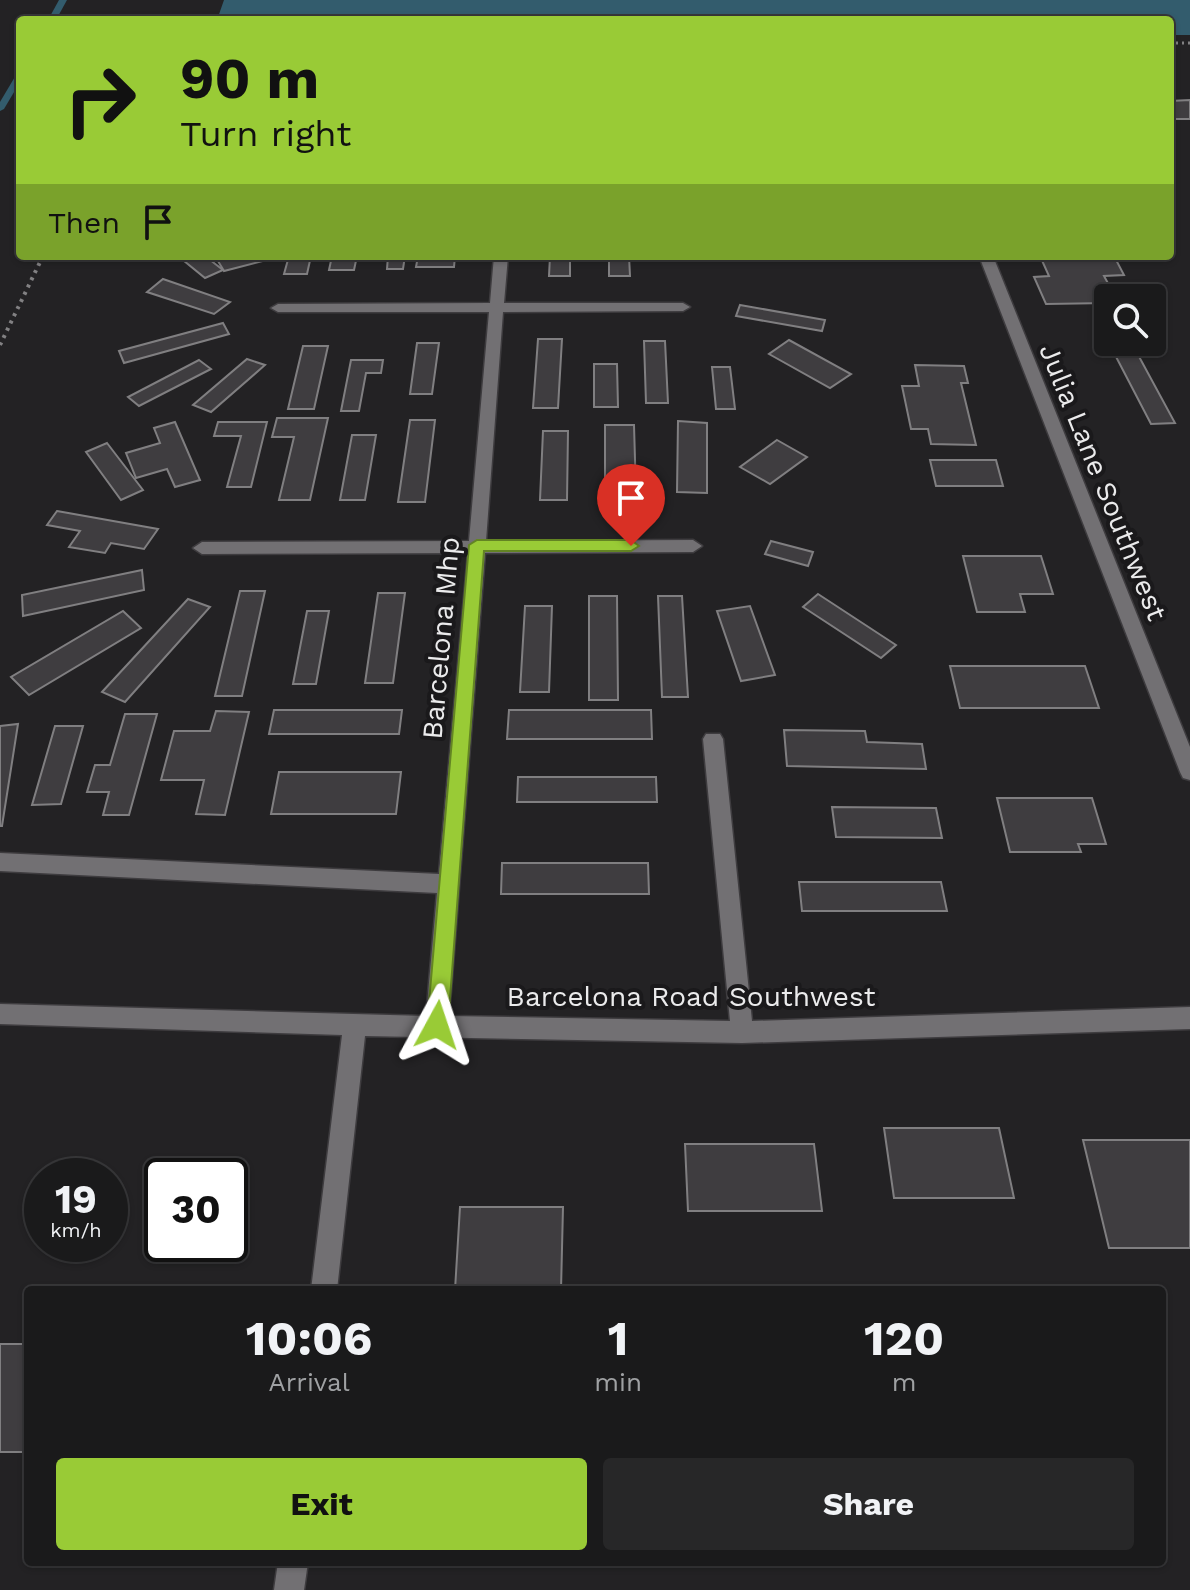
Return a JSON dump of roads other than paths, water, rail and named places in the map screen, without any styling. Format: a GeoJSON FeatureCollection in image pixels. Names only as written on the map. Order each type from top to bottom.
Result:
{"type":"FeatureCollection","features":[{"type":"Feature","properties":{"kind":"street","name":"Barcelona Mhp"},"geometry":{"type":"LineString","coordinates":[[437,1025],[501,260]]}},
{"type":"Feature","properties":{"kind":"street","name":"Julia Lane Southwest"},"geometry":{"type":"LineString","coordinates":[[988,260],[1190,772]]}},
{"type":"Feature","properties":{"kind":"street"},"geometry":{"type":"LineString","coordinates":[[278,308],[683,307]]}},
{"type":"Feature","properties":{"kind":"street"},"geometry":{"type":"LineString","coordinates":[[202,548],[693,546]]}},
{"type":"Feature","properties":{"kind":"street"},"geometry":{"type":"LineString","coordinates":[[713,739],[742,1032]]}},
{"type":"Feature","properties":{"kind":"street"},"geometry":{"type":"LineString","coordinates":[[0,862],[449,884]]}},
{"type":"Feature","properties":{"kind":"street","name":"Barcelona Road Southwest"},"geometry":{"type":"LineString","coordinates":[[0,1014],[742,1032],[1190,1018]]}},
{"type":"Feature","properties":{"kind":"street"},"geometry":{"type":"LineString","coordinates":[[324,1286],[355,1025]]}},
{"type":"Feature","properties":{"kind":"street"},"geometry":{"type":"LineString","coordinates":[[289,1590],[292,1566]]}},
{"type":"Feature","properties":{"kind":"water"},"geometry":{"type":"Polygon","coordinates":[[[224,0],[1190,0],[1190,35],[1174,35],[1174,16],[218,16],[224,0]]]}},
{"type":"Feature","properties":{"kind":"waterway"},"geometry":{"type":"LineString","coordinates":[[54,16],[63,0]]}},
{"type":"Feature","properties":{"kind":"waterway"},"geometry":{"type":"LineString","coordinates":[[0,109],[16,82]]}}]}
